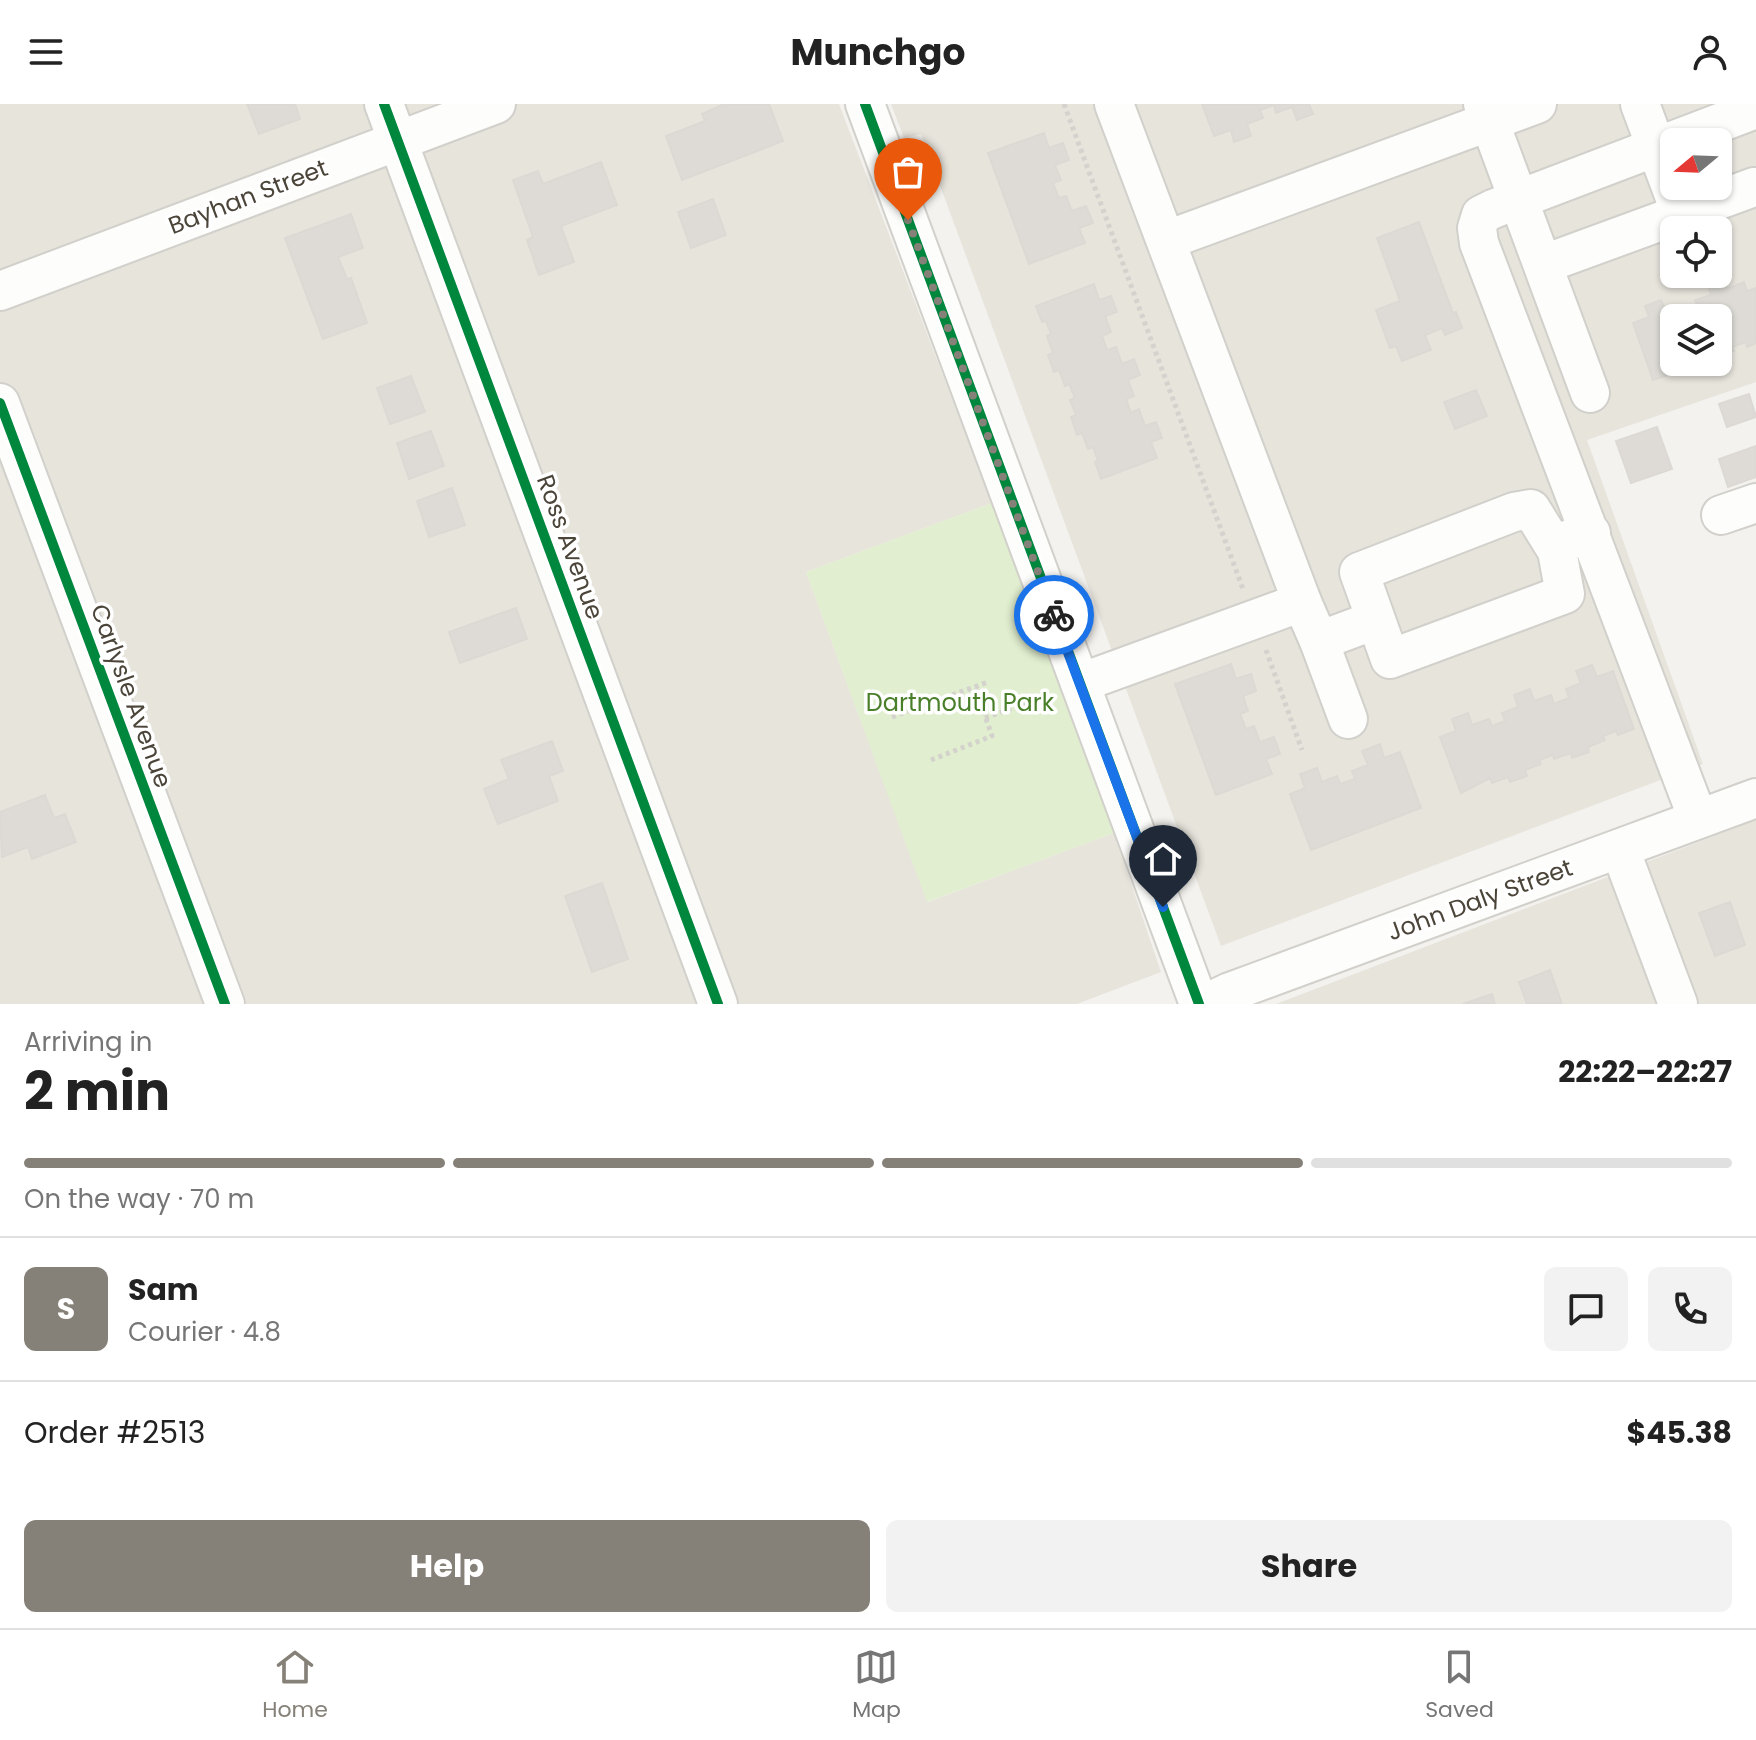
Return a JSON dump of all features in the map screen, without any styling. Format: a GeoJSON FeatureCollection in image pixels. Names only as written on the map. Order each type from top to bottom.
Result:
{"type":"FeatureCollection","features":[{"type":"Feature","properties":{"kind":"street","name":"Ross Avenue"},"geometry":{"type":"LineString","coordinates":[[384,104],[718,1004]]}},
{"type":"Feature","properties":{"kind":"street","name":"Bayhan Street"},"geometry":{"type":"LineString","coordinates":[[0,291],[496,104]]}},
{"type":"Feature","properties":{"kind":"street"},"geometry":{"type":"LineString","coordinates":[[865,104],[1202,1004]]}},
{"type":"Feature","properties":{"kind":"street"},"geometry":{"type":"LineString","coordinates":[[1114,104],[1348,719]]}},
{"type":"Feature","properties":{"kind":"street"},"geometry":{"type":"LineString","coordinates":[[1167,240],[1486,113],[1537,104]]}},
{"type":"Feature","properties":{"kind":"street"},"geometry":{"type":"LineString","coordinates":[[1640,104],[1681,214]]}},
{"type":"Feature","properties":{"kind":"street"},"geometry":{"type":"LineString","coordinates":[[1698,819],[1479,243],[1477,228],[1481,215],[1756,109]]}},
{"type":"Feature","properties":{"kind":"street"},"geometry":{"type":"LineString","coordinates":[[1486,113],[1590,393]]}},
{"type":"Feature","properties":{"kind":"street"},"geometry":{"type":"LineString","coordinates":[[1544,264],[1754,187]]}},
{"type":"Feature","properties":{"kind":"street","name":"Carlysle Avenue"},"geometry":{"type":"LineString","coordinates":[[0,403],[225,1004]]}},
{"type":"Feature","properties":{"kind":"street"},"geometry":{"type":"LineString","coordinates":[[1531,509],[1557,551],[1565,594],[1390,659],[1359,572],[1514,512],[1531,509]]}},
{"type":"Feature","properties":{"kind":"street"},"geometry":{"type":"LineString","coordinates":[[1557,551],[1569,539],[1591,533]]}},
{"type":"Feature","properties":{"kind":"street"},"geometry":{"type":"LineString","coordinates":[[1080,683],[1302,602]]}},
{"type":"Feature","properties":{"kind":"street"},"geometry":{"type":"LineString","coordinates":[[1319,641],[1375,620]]}},
{"type":"Feature","properties":{"kind":"street","name":"John Daly Street"},"geometry":{"type":"LineString","coordinates":[[1202,1004],[1756,798]]}},
{"type":"Feature","properties":{"kind":"street"},"geometry":{"type":"LineString","coordinates":[[1620,849],[1678,1004]]}},
{"type":"Feature","properties":{"kind":"path"},"geometry":{"type":"LineString","coordinates":[[1064,104],[1243,590]]}},
{"type":"Feature","properties":{"kind":"path"},"geometry":{"type":"LineString","coordinates":[[1263,643],[1302,750]]}},
{"type":"Feature","properties":{"kind":"path"},"geometry":{"type":"LineString","coordinates":[[892,717],[988,682]]}},
{"type":"Feature","properties":{"kind":"path"},"geometry":{"type":"LineString","coordinates":[[985,718],[1080,683]]}},
{"type":"Feature","properties":{"kind":"path"},"geometry":{"type":"LineString","coordinates":[[931,760],[992,736],[975,687]]}},
{"type":"Feature","properties":{"kind":"shaded area"},"geometry":{"type":"Polygon","coordinates":[[[0,104],[839,104],[992,503],[806,572],[928,902],[1114,833],[1161,972],[1077,1004],[0,1004],[0,104]]]}},
{"type":"Feature","properties":{"kind":"shaded area"},"geometry":{"type":"Polygon","coordinates":[[[891,104],[1756,104],[1756,382],[1587,440],[1703,764],[1221,946],[921,134],[904,138],[891,104]]]}},
{"type":"Feature","properties":{"kind":"shaded area"},"geometry":{"type":"Polygon","coordinates":[[[1756,820],[1756,1004],[1276,1004],[1756,820]]]}},
{"type":"Feature","properties":{"kind":"green space","name":"Dartmouth Park"},"geometry":{"type":"Polygon","coordinates":[[[992,503],[1114,833],[927,902],[806,572],[992,503]]]}},
{"type":"Feature","properties":{"kind":"building"},"geometry":{"type":"Polygon","coordinates":[[[247,104],[295,104],[300,119],[259,134],[247,104]]]}},
{"type":"Feature","properties":{"kind":"building"},"geometry":{"type":"Polygon","coordinates":[[[724,104],[769,104],[783,141],[682,180],[666,136],[705,121],[702,114],[724,104]]]}},
{"type":"Feature","properties":{"kind":"building"},"geometry":{"type":"Polygon","coordinates":[[[1202,104],[1309,104],[1313,114],[1297,120],[1292,107],[1276,113],[1274,105],[1260,110],[1263,118],[1247,124],[1251,136],[1234,142],[1231,130],[1214,136],[1202,104]]]}},
{"type":"Feature","properties":{"kind":"building"},"geometry":{"type":"Polygon","coordinates":[[[1044,133],[1049,148],[1063,143],[1069,160],[1055,165],[1061,180],[1053,183],[1059,198],[1066,196],[1072,211],[1086,206],[1093,223],[1079,228],[1085,243],[1029,264],[988,153],[1044,133]]]}},
{"type":"Feature","properties":{"kind":"building"},"geometry":{"type":"Polygon","coordinates":[[[601,162],[617,205],[561,226],[574,262],[539,275],[527,240],[533,237],[513,180],[538,171],[543,184],[601,162]]]}},
{"type":"Feature","properties":{"kind":"building"},"geometry":{"type":"Polygon","coordinates":[[[713,199],[726,235],[691,248],[678,212],[713,199]]]}},
{"type":"Feature","properties":{"kind":"building"},"geometry":{"type":"Polygon","coordinates":[[[351,214],[363,248],[338,257],[347,279],[351,278],[367,323],[323,339],[285,238],[351,214]]]}},
{"type":"Feature","properties":{"kind":"building"},"geometry":{"type":"Polygon","coordinates":[[[1419,222],[1453,313],[1456,312],[1462,328],[1445,335],[1442,328],[1425,335],[1431,350],[1402,361],[1396,346],[1390,348],[1376,310],[1400,301],[1377,238],[1419,222]]]}},
{"type":"Feature","properties":{"kind":"building"},"geometry":{"type":"Polygon","coordinates":[[[1744,282],[1747,291],[1756,288],[1756,343],[1747,347],[1746,342],[1732,347],[1732,304],[1697,304],[1695,300],[1711,295],[1709,288],[1727,289],[1744,282]]]}},
{"type":"Feature","properties":{"kind":"building"},"geometry":{"type":"Polygon","coordinates":[[[1094,284],[1099,300],[1111,296],[1117,312],[1105,316],[1111,332],[1102,336],[1107,350],[1116,347],[1122,364],[1134,359],[1140,375],[1128,380],[1134,396],[1126,399],[1131,413],[1139,409],[1145,426],[1156,422],[1162,438],[1151,442],[1157,458],[1101,479],[1093,447],[1088,449],[1082,433],[1077,435],[1071,417],[1076,415],[1070,400],[1075,398],[1069,384],[1065,386],[1059,370],[1054,372],[1048,355],[1053,353],[1047,336],[1051,334],[1036,306],[1094,284]]]}},
{"type":"Feature","properties":{"kind":"building"},"geometry":{"type":"Polygon","coordinates":[[[1661,300],[1660,376],[1665,376],[1653,380],[1633,323],[1649,317],[1645,306],[1661,300]]]}},
{"type":"Feature","properties":{"kind":"building"},"geometry":{"type":"Polygon","coordinates":[[[411,376],[425,412],[390,424],[377,388],[411,376]]]}},
{"type":"Feature","properties":{"kind":"building"},"geometry":{"type":"Polygon","coordinates":[[[1476,390],[1487,416],[1455,429],[1444,402],[1476,390]]]}},
{"type":"Feature","properties":{"kind":"building"},"geometry":{"type":"Polygon","coordinates":[[[1749,394],[1756,417],[1727,427],[1719,404],[1749,394]]]}},
{"type":"Feature","properties":{"kind":"building"},"geometry":{"type":"Polygon","coordinates":[[[1657,427],[1672,469],[1631,483],[1616,441],[1657,427]]]}},
{"type":"Feature","properties":{"kind":"building"},"geometry":{"type":"Polygon","coordinates":[[[431,431],[444,466],[409,479],[397,443],[431,431]]]}},
{"type":"Feature","properties":{"kind":"building"},"geometry":{"type":"Polygon","coordinates":[[[1756,446],[1756,477],[1728,487],[1719,459],[1756,446]]]}},
{"type":"Feature","properties":{"kind":"building"},"geometry":{"type":"Polygon","coordinates":[[[452,488],[465,525],[429,537],[417,501],[452,488]]]}},
{"type":"Feature","properties":{"kind":"building"},"geometry":{"type":"Polygon","coordinates":[[[516,608],[527,639],[460,663],[449,632],[516,608]]]}},
{"type":"Feature","properties":{"kind":"building"},"geometry":{"type":"Polygon","coordinates":[[[1231,664],[1236,679],[1251,674],[1256,691],[1243,696],[1248,711],[1240,714],[1246,729],[1254,726],[1260,742],[1274,737],[1280,754],[1266,759],[1272,774],[1216,795],[1175,684],[1231,664]]]}},
{"type":"Feature","properties":{"kind":"building"},"geometry":{"type":"Polygon","coordinates":[[[1592,665],[1597,677],[1613,671],[1634,729],[1603,736],[1605,740],[1588,747],[1589,752],[1572,758],[1571,753],[1539,760],[1541,764],[1525,770],[1527,776],[1510,782],[1508,777],[1492,783],[1490,778],[1461,793],[1440,737],[1456,731],[1452,719],[1468,713],[1472,725],[1489,719],[1492,726],[1505,721],[1502,713],[1518,707],[1514,695],[1530,689],[1534,701],[1551,695],[1554,704],[1569,698],[1566,689],[1581,683],[1576,671],[1592,665]]]}},
{"type":"Feature","properties":{"kind":"building"},"geometry":{"type":"Polygon","coordinates":[[[552,741],[563,771],[549,776],[558,801],[498,824],[484,789],[509,779],[501,760],[552,741]]]}},
{"type":"Feature","properties":{"kind":"building"},"geometry":{"type":"Polygon","coordinates":[[[1380,744],[1384,758],[1400,752],[1421,808],[1311,850],[1290,794],[1305,788],[1300,774],[1317,768],[1322,782],[1337,776],[1340,784],[1355,779],[1352,771],[1368,765],[1362,751],[1380,744]]]}},
{"type":"Feature","properties":{"kind":"building"},"geometry":{"type":"Polygon","coordinates":[[[45,795],[54,818],[65,814],[76,842],[32,859],[28,847],[2,857],[0,812],[45,795]]]}},
{"type":"Feature","properties":{"kind":"building"},"geometry":{"type":"Polygon","coordinates":[[[602,883],[628,959],[592,972],[565,896],[602,883]]]}},
{"type":"Feature","properties":{"kind":"building"},"geometry":{"type":"Polygon","coordinates":[[[1730,902],[1745,945],[1715,956],[1699,913],[1730,902]]]}},
{"type":"Feature","properties":{"kind":"building"},"geometry":{"type":"Polygon","coordinates":[[[1550,970],[1562,1004],[1527,1004],[1519,982],[1550,970]]]}},
{"type":"Feature","properties":{"kind":"building"},"geometry":{"type":"Polygon","coordinates":[[[1492,994],[1495,1004],[1463,1004],[1492,994]]]}},
{"type":"Feature","properties":{"kind":"cycle path"},"geometry":{"type":"LineString","coordinates":[[384,104],[718,1004]]}},
{"type":"Feature","properties":{"kind":"cycle path"},"geometry":{"type":"LineString","coordinates":[[865,104],[1199,1004]]}},
{"type":"Feature","properties":{"kind":"cycle path"},"geometry":{"type":"LineString","coordinates":[[0,403],[225,1004]]}},
{"type":"Feature","properties":{"kind":"way so far"},"geometry":{"type":"LineString","coordinates":[[908,220],[1054,615]]}},
{"type":"Feature","properties":{"kind":"route"},"geometry":{"type":"LineString","coordinates":[[1054,615],[1163,907]]}}]}
